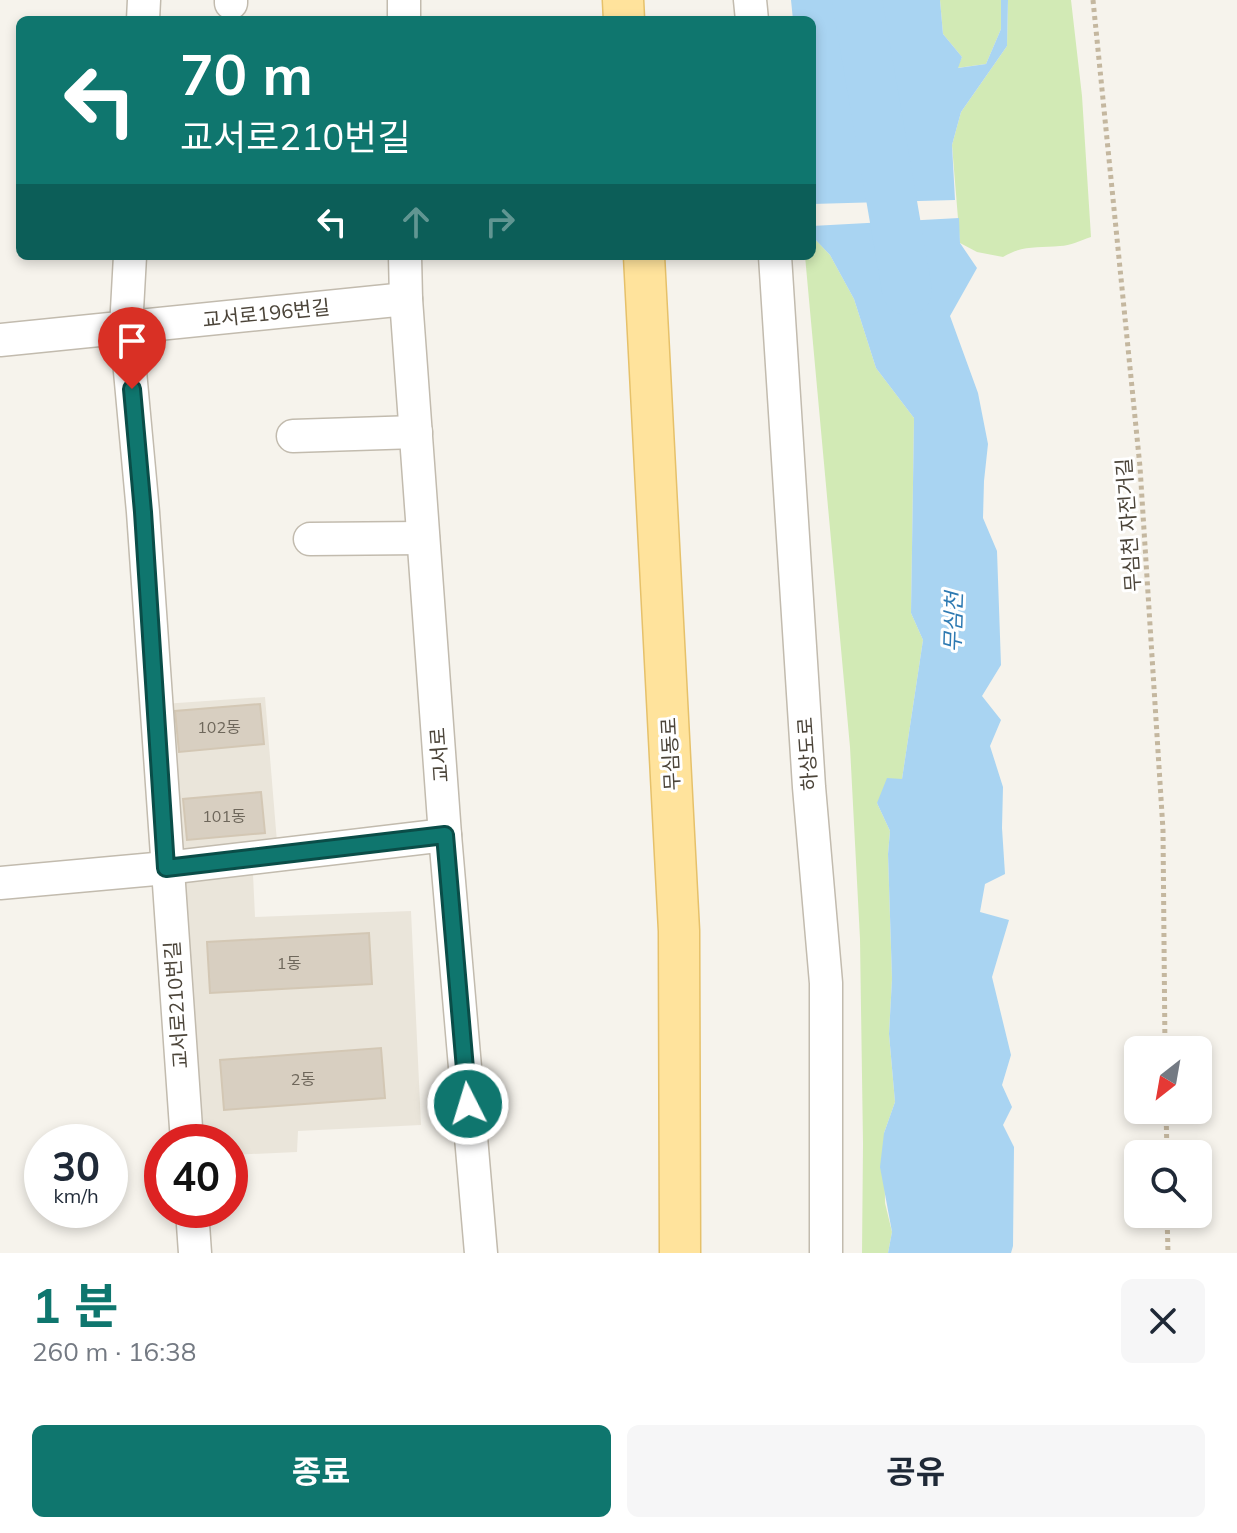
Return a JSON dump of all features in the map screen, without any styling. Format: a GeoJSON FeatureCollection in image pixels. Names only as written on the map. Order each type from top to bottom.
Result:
{"type":"FeatureCollection","features":[{"type":"Feature","properties":{"kind":"main road","name":"무심동로"},"geometry":{"type":"LineString","coordinates":[[644,260],[679,931],[680,1253]]}},
{"type":"Feature","properties":{"kind":"street"},"geometry":{"type":"LineString","coordinates":[[126,328],[130,260]]}},
{"type":"Feature","properties":{"kind":"street","name":"교서로"},"geometry":{"type":"LineString","coordinates":[[405,260],[445,835],[481,1253]]}},
{"type":"Feature","properties":{"kind":"street","name":"하상도로"},"geometry":{"type":"LineString","coordinates":[[775,260],[809,787],[826,983],[826,1253]]}},
{"type":"Feature","properties":{"kind":"street","name":"교서로196번길"},"geometry":{"type":"LineString","coordinates":[[0,340],[406,299]]}},
{"type":"Feature","properties":{"kind":"street","name":"교서로210번길"},"geometry":{"type":"LineString","coordinates":[[126,328],[143,512],[186,1124]]}},
{"type":"Feature","properties":{"kind":"street"},"geometry":{"type":"LineString","coordinates":[[293,436],[416,432]]}},
{"type":"Feature","properties":{"kind":"street"},"geometry":{"type":"LineString","coordinates":[[310,539],[423,538]]}},
{"type":"Feature","properties":{"kind":"street"},"geometry":{"type":"LineString","coordinates":[[0,883],[166,868],[445,835]]}},
{"type":"Feature","properties":{"kind":"street"},"geometry":{"type":"LineString","coordinates":[[193,1228],[195,1253]]}},
{"type":"Feature","properties":{"kind":"path","name":"무심천 자전거길"},"geometry":{"type":"LineString","coordinates":[[1093,0],[1140,467],[1163,830],[1165,1036]]}},
{"type":"Feature","properties":{"kind":"path"},"geometry":{"type":"LineString","coordinates":[[1167,1228],[1168,1253]]}},
{"type":"Feature","properties":{"kind":"shaded area"},"geometry":{"type":"Polygon","coordinates":[[[265,697],[277,842],[179,851],[163,704],[265,697]]]}},
{"type":"Feature","properties":{"kind":"shaded area"},"geometry":{"type":"Polygon","coordinates":[[[253,874],[255,917],[411,911],[421,1125],[298,1131],[297,1152],[248,1154],[248,1124],[197,1124],[176,889],[185,878],[253,874]]]}},
{"type":"Feature","properties":{"kind":"green space"},"geometry":{"type":"Polygon","coordinates":[[[940,0],[1001,0],[1001,29],[986,64],[957,68],[962,57],[943,34],[940,0]]]}},
{"type":"Feature","properties":{"kind":"green space"},"geometry":{"type":"Polygon","coordinates":[[[1008,0],[1071,0],[1082,96],[1091,237],[1064,246],[1024,249],[1003,257],[977,252],[960,243],[952,145],[961,112],[1007,46],[1008,0]]]}},
{"type":"Feature","properties":{"kind":"green space"},"geometry":{"type":"Polygon","coordinates":[[[816,240],[830,255],[854,299],[876,368],[914,418],[911,613],[923,640],[902,779],[877,803],[890,831],[892,979],[889,1034],[895,1102],[884,1133],[885,1203],[892,1232],[888,1253],[862,1253],[860,939],[850,747],[805,260],[816,260],[816,240]]]}},
{"type":"Feature","properties":{"kind":"water"},"geometry":{"type":"Polygon","coordinates":[[[791,0],[940,0],[943,34],[962,57],[958,68],[986,64],[1001,29],[1001,0],[1008,0],[1007,46],[961,112],[952,145],[955,200],[816,204],[816,16],[793,16],[791,0]]]}},
{"type":"Feature","properties":{"kind":"water"},"geometry":{"type":"Polygon","coordinates":[[[959,218],[960,243],[977,268],[950,316],[978,393],[988,444],[983,518],[997,551],[1001,665],[982,696],[1001,720],[990,746],[1003,787],[1005,874],[985,884],[980,912],[1009,920],[992,977],[1011,1055],[1002,1085],[1012,1107],[1003,1125],[1014,1147],[1011,1253],[888,1253],[892,1232],[880,1167],[884,1133],[895,1102],[889,1034],[892,979],[890,831],[877,803],[887,778],[902,779],[923,640],[911,613],[914,418],[876,368],[854,299],[830,255],[816,240],[816,226],[959,218]]]}},
{"type":"Feature","properties":{"kind":"building"},"geometry":{"type":"Polygon","coordinates":[[[260,704],[264,744],[179,752],[175,711],[260,704]]]}},
{"type":"Feature","properties":{"kind":"building"},"geometry":{"type":"Polygon","coordinates":[[[261,792],[265,833],[187,840],[183,799],[261,792]]]}},
{"type":"Feature","properties":{"kind":"building"},"geometry":{"type":"Polygon","coordinates":[[[369,933],[372,984],[210,993],[207,942],[369,933]]]}},
{"type":"Feature","properties":{"kind":"building"},"geometry":{"type":"Polygon","coordinates":[[[381,1048],[385,1098],[224,1110],[220,1060],[381,1048]]]}},
{"type":"Feature","properties":{"kind":"waterway","name":"무심천"},"geometry":{"type":"LineString","coordinates":[[857,0],[907,290]]}},
{"type":"Feature","properties":{"kind":"route"},"geometry":{"type":"LineString","coordinates":[[132,389],[166,868],[445,835],[468,1104]]}}]}
